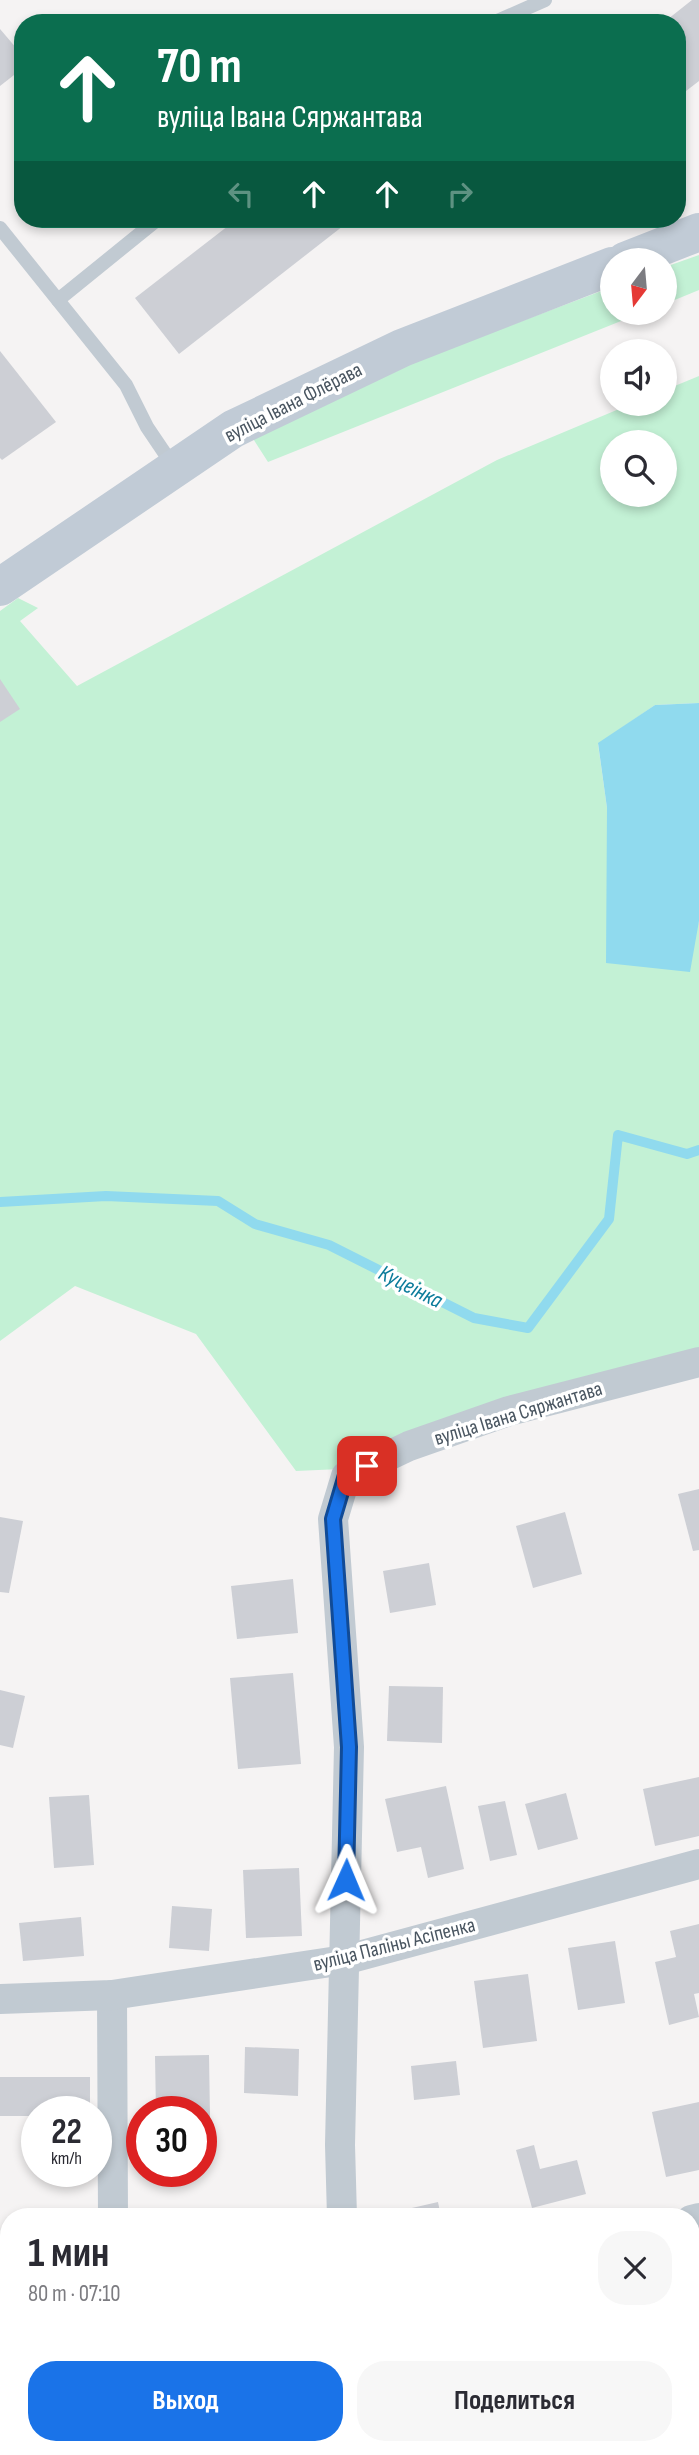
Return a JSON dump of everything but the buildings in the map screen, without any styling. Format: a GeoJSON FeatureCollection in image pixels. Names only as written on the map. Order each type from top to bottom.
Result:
{"type":"FeatureCollection","features":[{"type":"Feature","properties":{"kind":"street"},"geometry":{"type":"LineString","coordinates":[[658,248],[699,232]]}},
{"type":"Feature","properties":{"kind":"street","name":"вуліца Івана Флёрава"},"geometry":{"type":"LineString","coordinates":[[0,587],[233,429],[402,348],[600,271]]}},
{"type":"Feature","properties":{"kind":"street","name":"вуліца Івана Сяржантава"},"geometry":{"type":"LineString","coordinates":[[344,1961],[349,1747],[333,1519],[346,1475],[409,1446],[509,1411],[699,1362]]}},
{"type":"Feature","properties":{"kind":"street","name":"вуліца Паліны Асіпенка"},"geometry":{"type":"LineString","coordinates":[[0,1999],[112,1996],[344,1961],[699,1864]]}},
{"type":"Feature","properties":{"kind":"street"},"geometry":{"type":"LineString","coordinates":[[342,2208],[340,2145],[344,1961]]}},
{"type":"Feature","properties":{"kind":"street"},"geometry":{"type":"LineString","coordinates":[[112,1996],[113,2208]]}},
{"type":"Feature","properties":{"kind":"lane"},"geometry":{"type":"LineString","coordinates":[[513,14],[545,0]]}},
{"type":"Feature","properties":{"kind":"lane"},"geometry":{"type":"LineString","coordinates":[[0,228],[127,385],[147,427],[174,469]]}},
{"type":"Feature","properties":{"kind":"lane"},"geometry":{"type":"LineString","coordinates":[[58,300],[147,228]]}},
{"type":"Feature","properties":{"kind":"green space"},"geometry":{"type":"Polygon","coordinates":[[[699,255],[699,290],[677,299],[677,263],[699,255]]]}},
{"type":"Feature","properties":{"kind":"green space"},"geometry":{"type":"Polygon","coordinates":[[[600,292],[600,326],[608,326],[268,462],[252,437],[397,368],[600,292]]]}},
{"type":"Feature","properties":{"kind":"green space"},"geometry":{"type":"Polygon","coordinates":[[[699,376],[699,703],[655,705],[598,744],[607,808],[697,927],[699,921],[699,1372],[363,1468],[296,1471],[196,1334],[75,1286],[0,1341],[0,611],[18,598],[38,608],[20,621],[77,686],[497,460],[602,416],[677,416],[677,385],[699,376]]]}},
{"type":"Feature","properties":{"kind":"water"},"geometry":{"type":"Polygon","coordinates":[[[699,703],[699,921],[690,972],[606,963],[607,808],[598,743],[655,705],[699,703]]]}},
{"type":"Feature","properties":{"kind":"waterway","name":"Куцеінка"},"geometry":{"type":"LineString","coordinates":[[0,1202],[106,1196],[218,1201],[255,1224],[329,1245],[474,1318],[528,1328],[609,1219],[618,1135],[687,1154],[699,1150]]}},
{"type":"Feature","properties":{"kind":"route"},"geometry":{"type":"LineString","coordinates":[[346,1880],[349,1747],[333,1519],[346,1475],[367,1466]]}}]}
